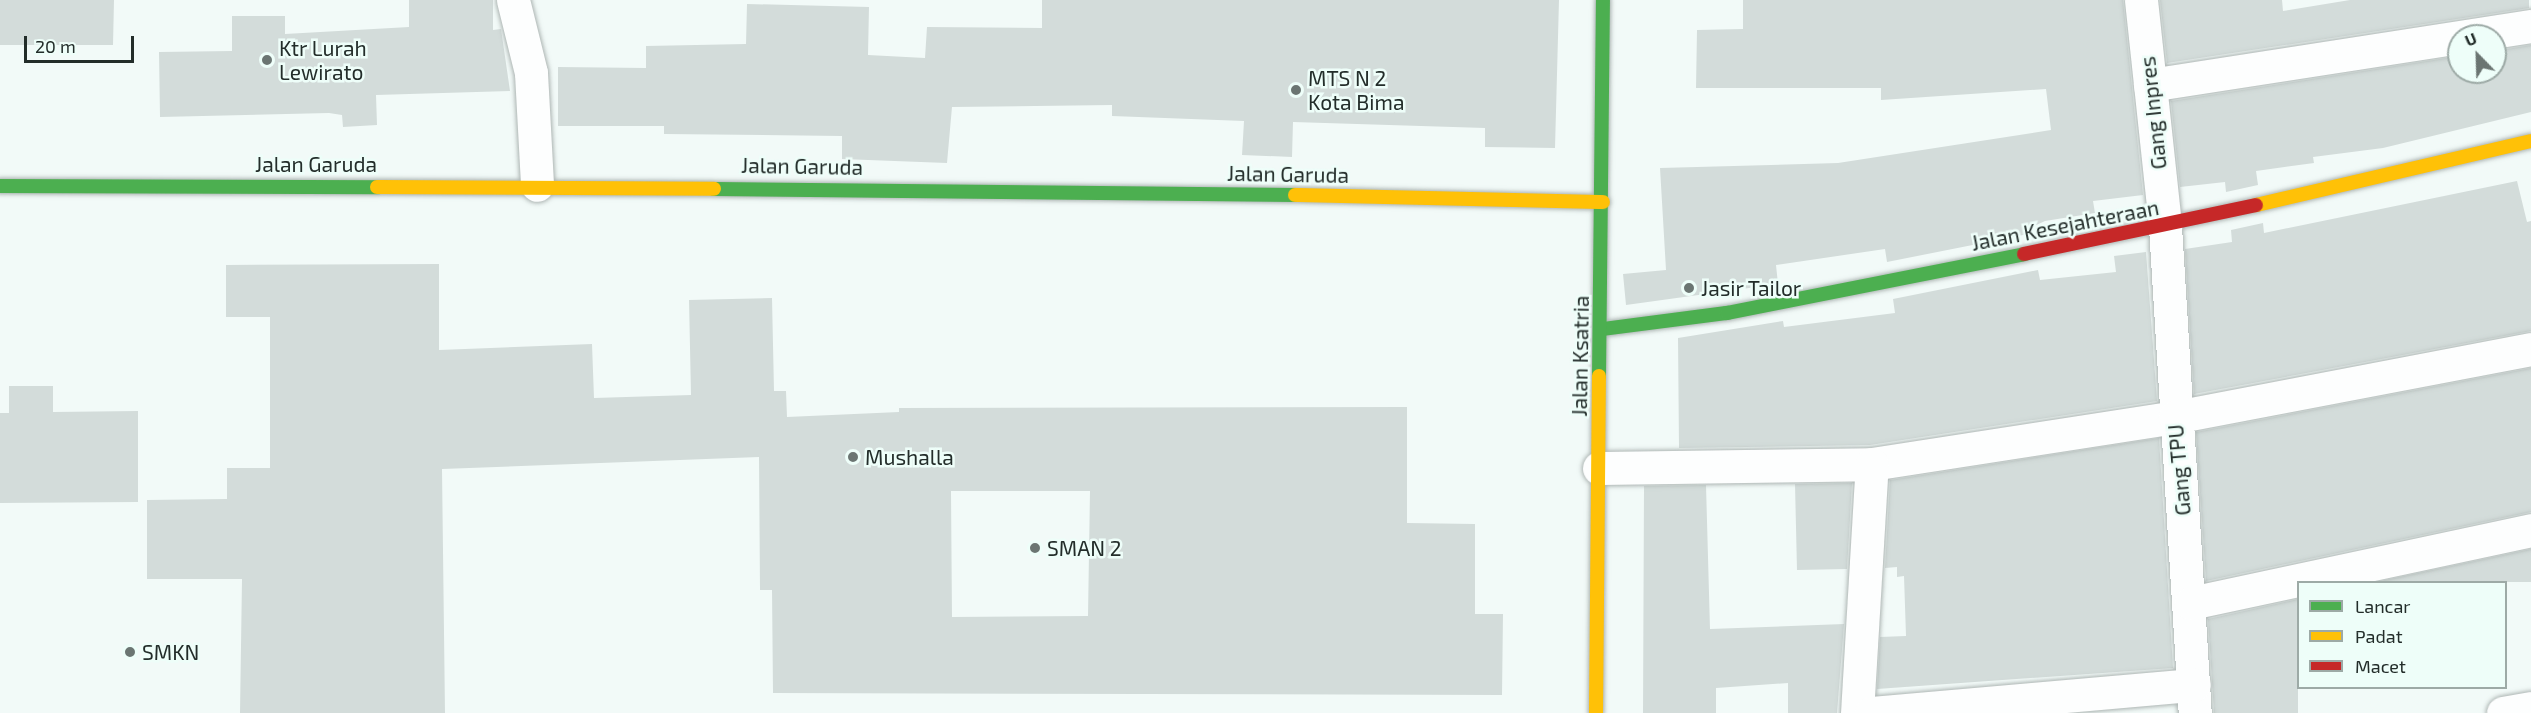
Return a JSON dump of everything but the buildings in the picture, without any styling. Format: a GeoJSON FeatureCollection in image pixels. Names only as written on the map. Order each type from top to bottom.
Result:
{"type":"FeatureCollection","features":[{"type":"Feature","properties":{"kind":"street"},"geometry":{"type":"LineString","coordinates":[[513,0],[531,73],[537,185]]}},
{"type":"Feature","properties":{"kind":"street","name":"Jalan Ksatria"},"geometry":{"type":"LineString","coordinates":[[1596,713],[1603,329],[1603,0]]}},
{"type":"Feature","properties":{"kind":"street","name":"Gang Inpres"},"geometry":{"type":"LineString","coordinates":[[2141,0],[2165,226]]}},
{"type":"Feature","properties":{"kind":"street"},"geometry":{"type":"LineString","coordinates":[[2150,85],[2531,26]]}},
{"type":"Feature","properties":{"kind":"street","name":"Jalan Kesejahteraan"},"geometry":{"type":"LineString","coordinates":[[1603,329],[1727,313],[2165,226],[2531,141]]}},
{"type":"Feature","properties":{"kind":"street","name":"Jalan Garuda"},"geometry":{"type":"LineString","coordinates":[[0,186],[537,185],[1603,202]]}},
{"type":"Feature","properties":{"kind":"street","name":"Gang TPU"},"geometry":{"type":"LineString","coordinates":[[2165,226],[2175,417],[2191,603],[2194,699]]}},
{"type":"Feature","properties":{"kind":"street"},"geometry":{"type":"LineString","coordinates":[[1599,468],[1872,464],[2175,417],[2531,349]]}},
{"type":"Feature","properties":{"kind":"street"},"geometry":{"type":"LineString","coordinates":[[1857,713],[1872,464]]}},
{"type":"Feature","properties":{"kind":"street"},"geometry":{"type":"LineString","coordinates":[[2191,603],[2531,530]]}},
{"type":"Feature","properties":{"kind":"street"},"geometry":{"type":"LineString","coordinates":[[1871,713],[2194,699]]}},
{"type":"Feature","properties":{"kind":"street"},"geometry":{"type":"LineString","coordinates":[[2503,713],[2531,708]]}},
{"type":"Feature","properties":{"kind":"traffic: fast"},"geometry":{"type":"LineString","coordinates":[[1599,376],[1603,0]]}},
{"type":"Feature","properties":{"kind":"traffic: fast"},"geometry":{"type":"LineString","coordinates":[[0,186],[377,187]]}},
{"type":"Feature","properties":{"kind":"traffic: fast"},"geometry":{"type":"LineString","coordinates":[[714,189],[1295,195]]}},
{"type":"Feature","properties":{"kind":"traffic: fast"},"geometry":{"type":"LineString","coordinates":[[1603,329],[1727,313],[2024,254]]}},
{"type":"Feature","properties":{"kind":"traffic: slow"},"geometry":{"type":"LineString","coordinates":[[2256,205],[2531,141]]}},
{"type":"Feature","properties":{"kind":"traffic: slow"},"geometry":{"type":"LineString","coordinates":[[377,187],[714,189]]}},
{"type":"Feature","properties":{"kind":"traffic: slow"},"geometry":{"type":"LineString","coordinates":[[1295,195],[1603,202]]}},
{"type":"Feature","properties":{"kind":"traffic: slow"},"geometry":{"type":"LineString","coordinates":[[1596,713],[1599,376]]}},
{"type":"Feature","properties":{"kind":"traffic: jam"},"geometry":{"type":"LineString","coordinates":[[2024,254],[2256,205]]}},
{"type":"Feature","properties":{"kind":"place","name":"Ktr Lurah Lewirato"},"geometry":{"type":"Point","coordinates":[267,60]}},
{"type":"Feature","properties":{"kind":"place","name":"MTS N 2 Kota Bima"},"geometry":{"type":"Point","coordinates":[1296,90]}},
{"type":"Feature","properties":{"kind":"place","name":"Jasir Tailor"},"geometry":{"type":"Point","coordinates":[1689,288]}},
{"type":"Feature","properties":{"kind":"place","name":"Mushalla"},"geometry":{"type":"Point","coordinates":[853,457]}},
{"type":"Feature","properties":{"kind":"place","name":"SMAN 2"},"geometry":{"type":"Point","coordinates":[1035,548]}},
{"type":"Feature","properties":{"kind":"place","name":"SMKN"},"geometry":{"type":"Point","coordinates":[130,652]}}]}
